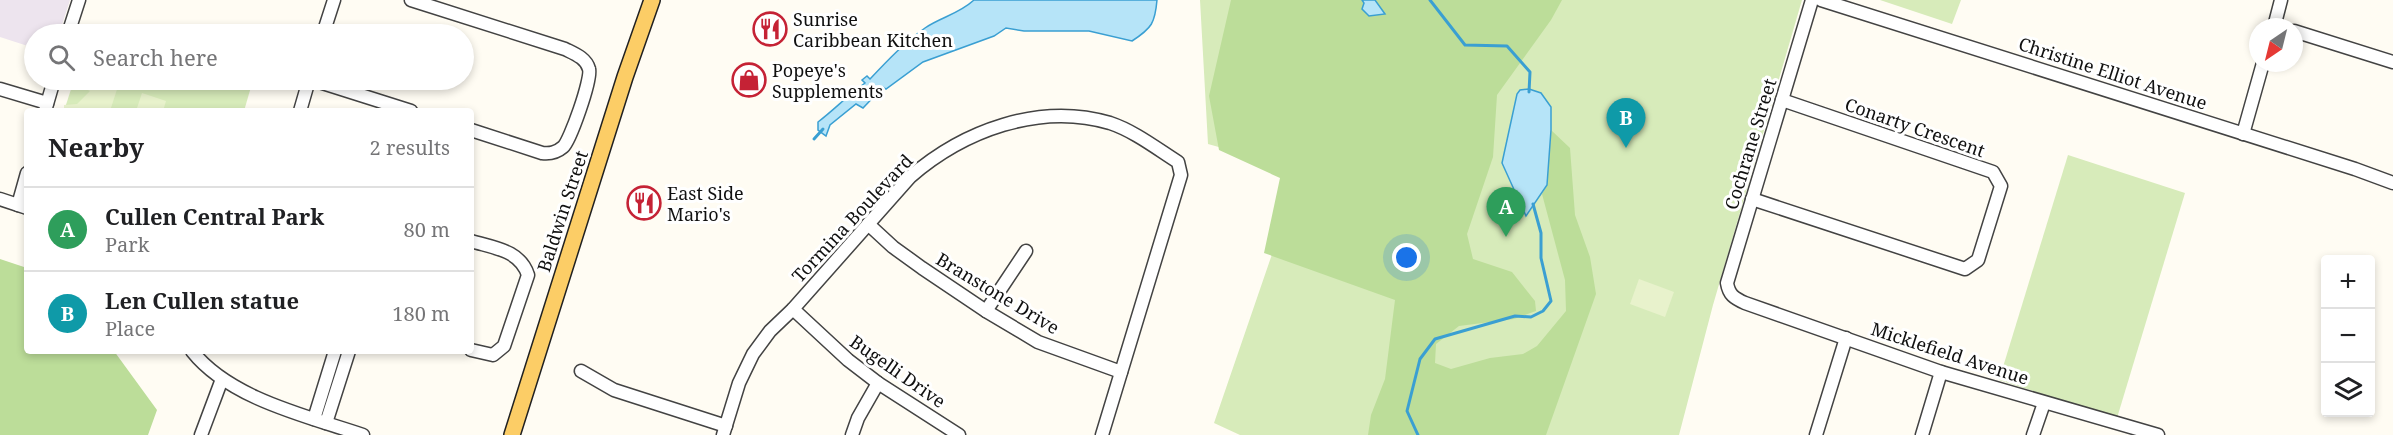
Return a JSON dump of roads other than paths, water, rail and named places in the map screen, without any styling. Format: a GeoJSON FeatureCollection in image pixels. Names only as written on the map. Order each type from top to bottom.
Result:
{"type":"FeatureCollection","features":[{"type":"Feature","properties":{"kind":"main road","name":"Baldwin Street"},"geometry":{"type":"LineString","coordinates":[[512,435],[622,87],[652,0]]}},
{"type":"Feature","properties":{"kind":"street"},"geometry":{"type":"LineString","coordinates":[[71,24],[79,0]]}},
{"type":"Feature","properties":{"kind":"street"},"geometry":{"type":"LineString","coordinates":[[326,24],[334,0]]}},
{"type":"Feature","properties":{"kind":"street"},"geometry":{"type":"LineString","coordinates":[[411,0],[566,49],[581,57],[590,69],[589,86],[565,146],[553,154],[542,153],[474,131]]}},
{"type":"Feature","properties":{"kind":"street","name":"Cochrane Street"},"geometry":{"type":"LineString","coordinates":[[1733,297],[1728,291],[1727,283],[1812,0]]}},
{"type":"Feature","properties":{"kind":"street","name":"Christine Elliot Avenue"},"geometry":{"type":"LineString","coordinates":[[1821,0],[2393,183]]}},
{"type":"Feature","properties":{"kind":"street"},"geometry":{"type":"LineString","coordinates":[[2278,18],[2281,0]]}},
{"type":"Feature","properties":{"kind":"street"},"geometry":{"type":"LineString","coordinates":[[2303,34],[2393,62]]}},
{"type":"Feature","properties":{"kind":"street"},"geometry":{"type":"LineString","coordinates":[[2243,134],[2260,72]]}},
{"type":"Feature","properties":{"kind":"street"},"geometry":{"type":"LineString","coordinates":[[0,89],[46,107],[51,90]]}},
{"type":"Feature","properties":{"kind":"street"},"geometry":{"type":"LineString","coordinates":[[301,108],[307,90]]}},
{"type":"Feature","properties":{"kind":"street"},"geometry":{"type":"LineString","coordinates":[[343,90],[401,108]]}},
{"type":"Feature","properties":{"kind":"street","name":"Conarty Crescent"},"geometry":{"type":"LineString","coordinates":[[1752,199],[1965,269],[1978,260],[2001,186],[1993,172],[1782,100]]}},
{"type":"Feature","properties":{"kind":"street","name":"Tormina Boulevard"},"geometry":{"type":"LineString","coordinates":[[724,431],[739,382],[753,354],[770,331],[793,309],[910,177],[931,159],[977,133],[1001,125],[1056,117],[1084,118],[1132,133],[1178,162],[1181,175],[1102,435]]}},
{"type":"Feature","properties":{"kind":"street"},"geometry":{"type":"LineString","coordinates":[[0,199],[22,206]]}},
{"type":"Feature","properties":{"kind":"street","name":"Branstone Drive"},"geometry":{"type":"LineString","coordinates":[[868,224],[893,247],[986,311],[1038,342],[1121,372]]}},
{"type":"Feature","properties":{"kind":"street"},"geometry":{"type":"LineString","coordinates":[[474,242],[513,254],[524,263],[528,275],[504,346],[493,355],[474,351]]}},
{"type":"Feature","properties":{"kind":"street"},"geometry":{"type":"LineString","coordinates":[[986,311],[1026,251]]}},
{"type":"Feature","properties":{"kind":"street","name":"Micklefield Avenue"},"geometry":{"type":"LineString","coordinates":[[1733,297],[1941,372],[2158,435]]}},
{"type":"Feature","properties":{"kind":"street","name":"Bugelli Drive"},"geometry":{"type":"LineString","coordinates":[[793,309],[848,360],[878,383],[959,435]]}},
{"type":"Feature","properties":{"kind":"street"},"geometry":{"type":"LineString","coordinates":[[1816,435],[1846,338]]}},
{"type":"Feature","properties":{"kind":"street"},"geometry":{"type":"LineString","coordinates":[[195,354],[222,379],[277,406],[363,435]]}},
{"type":"Feature","properties":{"kind":"street"},"geometry":{"type":"LineString","coordinates":[[320,421],[334,354]]}},
{"type":"Feature","properties":{"kind":"street"},"geometry":{"type":"LineString","coordinates":[[320,421],[348,354]]}},
{"type":"Feature","properties":{"kind":"street"},"geometry":{"type":"LineString","coordinates":[[581,371],[614,390],[724,431]]}},
{"type":"Feature","properties":{"kind":"street"},"geometry":{"type":"LineString","coordinates":[[1922,435],[1941,372]]}},
{"type":"Feature","properties":{"kind":"street"},"geometry":{"type":"LineString","coordinates":[[201,435],[222,379]]}},
{"type":"Feature","properties":{"kind":"street"},"geometry":{"type":"LineString","coordinates":[[852,435],[858,418],[878,383]]}},
{"type":"Feature","properties":{"kind":"street"},"geometry":{"type":"LineString","coordinates":[[2033,435],[2044,403]]}},
{"type":"Feature","properties":{"kind":"water"},"geometry":{"type":"Polygon","coordinates":[[[974,0],[1157,0],[1151,24],[1132,41],[1089,31],[1024,31],[1006,28],[994,36],[923,62],[886,89],[883,87],[863,108],[856,104],[830,125],[826,136],[818,130],[818,122],[865,83],[862,80],[867,76],[870,79],[910,39],[931,24],[962,9],[974,0]]]}},
{"type":"Feature","properties":{"kind":"water"},"geometry":{"type":"Polygon","coordinates":[[[1362,0],[1375,0],[1385,14],[1369,16],[1362,9],[1364,3],[1362,0]]]}},
{"type":"Feature","properties":{"kind":"water"},"geometry":{"type":"Polygon","coordinates":[[[1529,89],[1541,93],[1551,107],[1551,130],[1547,185],[1526,216],[1502,163],[1517,94],[1520,90],[1529,89]]]}},
{"type":"Feature","properties":{"kind":"waterway"},"geometry":{"type":"LineString","coordinates":[[1430,0],[1465,45],[1507,46],[1530,72],[1529,92]]}},
{"type":"Feature","properties":{"kind":"waterway"},"geometry":{"type":"LineString","coordinates":[[814,139],[823,129]]}},
{"type":"Feature","properties":{"kind":"waterway"},"geometry":{"type":"LineString","coordinates":[[1418,435],[1407,411],[1420,359],[1435,339],[1515,316],[1531,317],[1543,311],[1551,301],[1541,258],[1541,233],[1533,204]]}},
{"type":"Feature","properties":{"kind":"place","name":"Sunrise Caribbean Kitchen"},"geometry":{"type":"Point","coordinates":[770,29]}},
{"type":"Feature","properties":{"kind":"place","name":"Popeye's Supplements"},"geometry":{"type":"Point","coordinates":[749,80]}},
{"type":"Feature","properties":{"kind":"place","name":"Len Cullen statue"},"geometry":{"type":"Point","coordinates":[1626,148]}},
{"type":"Feature","properties":{"kind":"place","name":"East Side Mario's"},"geometry":{"type":"Point","coordinates":[644,203]}},
{"type":"Feature","properties":{"kind":"place","name":"Cullen Central Park"},"geometry":{"type":"Point","coordinates":[1506,237]}}]}
